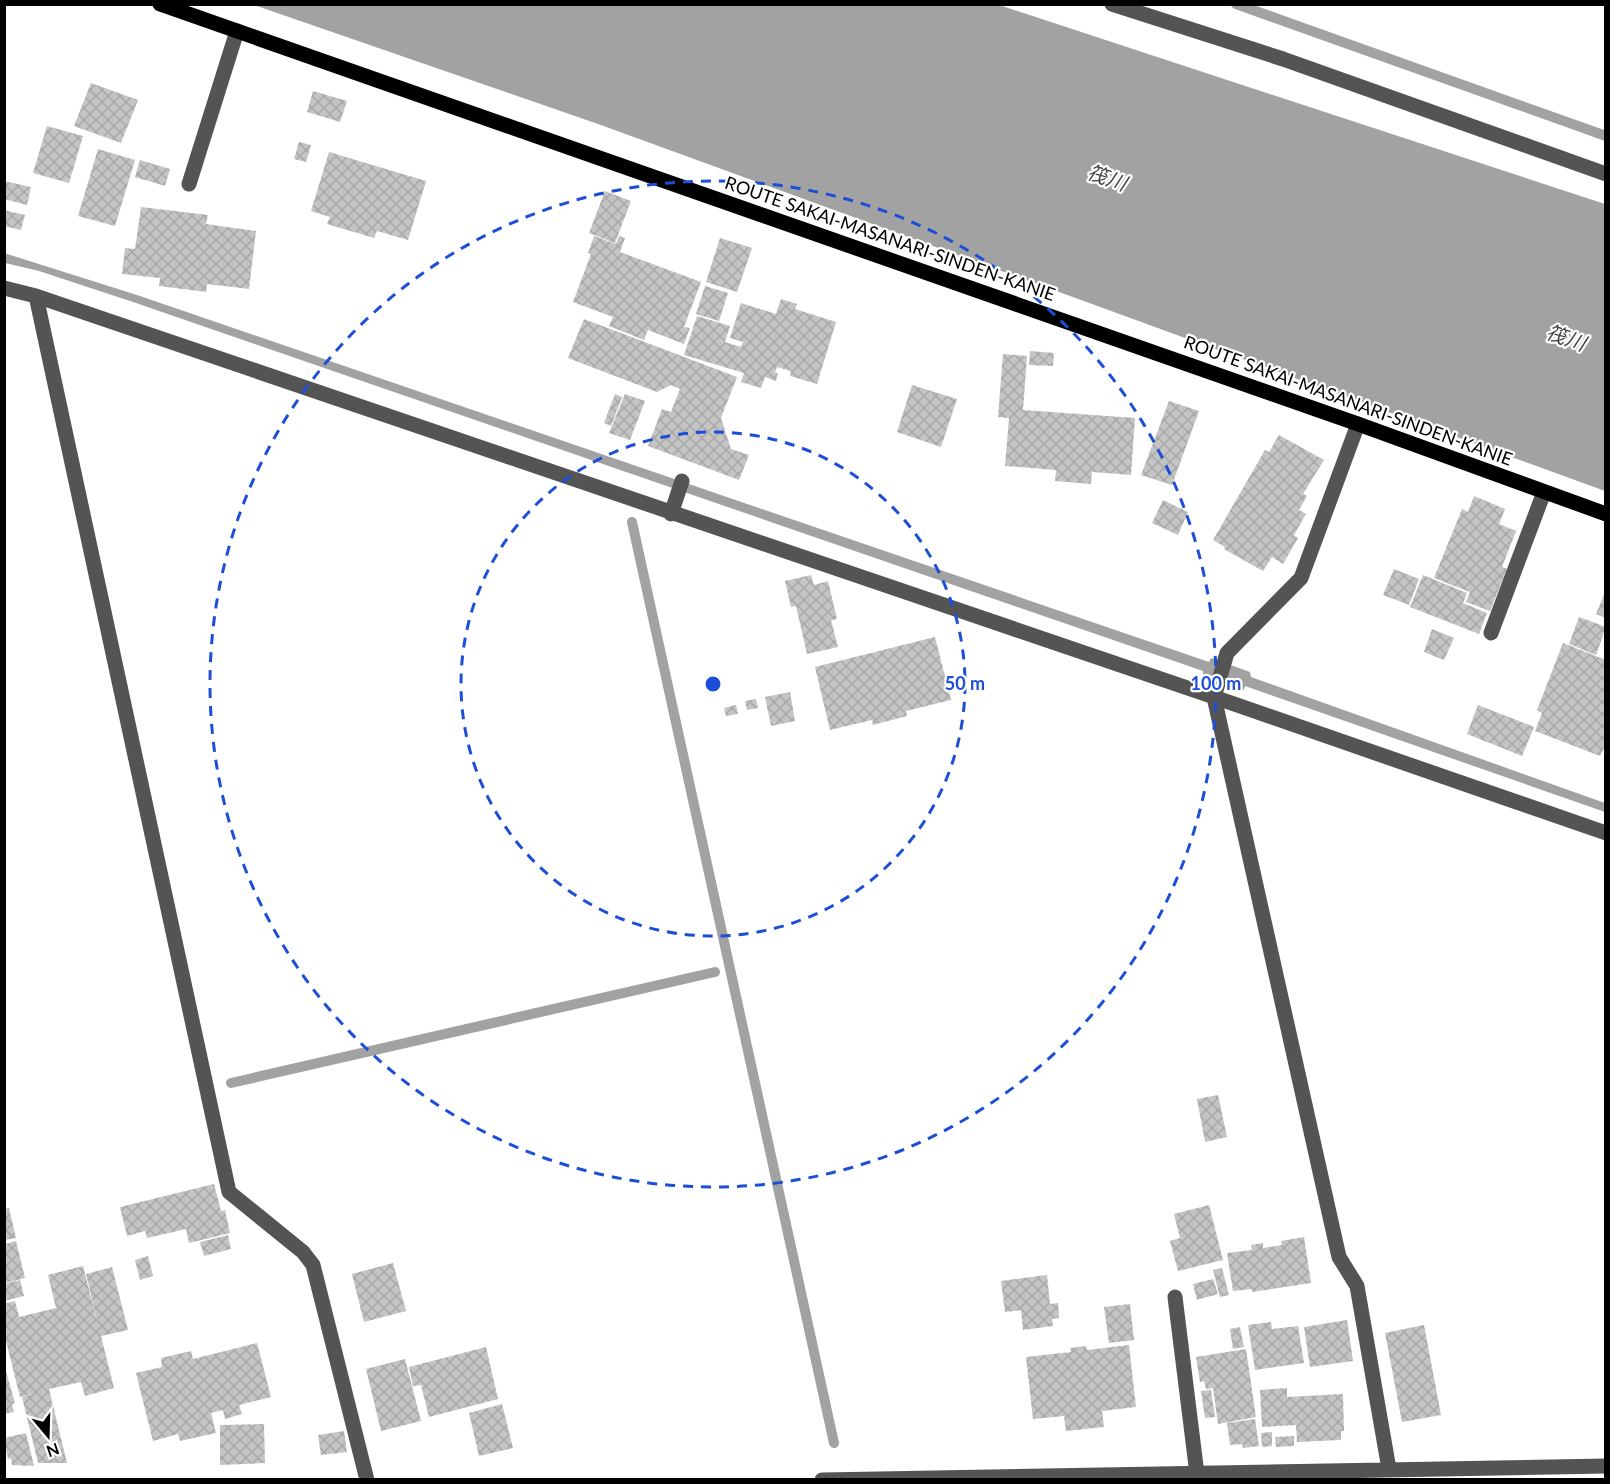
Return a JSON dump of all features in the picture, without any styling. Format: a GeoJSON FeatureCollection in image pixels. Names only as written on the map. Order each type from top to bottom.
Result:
{"type":"FeatureCollection","features":[{"type":"Feature","properties":{"kind":"main road","name":"ROUTE SAKAI-MASANARI-SINDEN-KANIE"},"geometry":{"type":"LineString","coordinates":[[160,4],[1358,424],[1605,514]]}},
{"type":"Feature","properties":{"kind":"street"},"geometry":{"type":"LineString","coordinates":[[1112,4],[1283,59],[1605,174]]}},
{"type":"Feature","properties":{"kind":"street"},"geometry":{"type":"LineString","coordinates":[[189,184],[237,31]]}},
{"type":"Feature","properties":{"kind":"street"},"geometry":{"type":"LineString","coordinates":[[4,288],[36,296],[673,508],[1605,833]]}},
{"type":"Feature","properties":{"kind":"street"},"geometry":{"type":"LineString","coordinates":[[36,296],[229,1192],[303,1251],[313,1265],[367,1479]]}},
{"type":"Feature","properties":{"kind":"street"},"geometry":{"type":"LineString","coordinates":[[1358,424],[1301,578],[1227,653],[1214,697],[1339,1257],[1358,1286],[1389,1469]]}},
{"type":"Feature","properties":{"kind":"street"},"geometry":{"type":"LineString","coordinates":[[673,508],[682,481]]}},
{"type":"Feature","properties":{"kind":"street"},"geometry":{"type":"LineString","coordinates":[[1491,633],[1544,492]]}},
{"type":"Feature","properties":{"kind":"street"},"geometry":{"type":"LineString","coordinates":[[1175,1297],[1197,1474]]}},
{"type":"Feature","properties":{"kind":"street"},"geometry":{"type":"LineString","coordinates":[[822,1479],[1055,1478],[1197,1474],[1313,1475],[1389,1469],[1605,1466]]}},
{"type":"Feature","properties":{"kind":"water","name":"筏川"},"geometry":{"type":"Polygon","coordinates":[[[254,5],[999,5],[1605,204],[1605,491],[598,124],[254,5]]]}},
{"type":"Feature","properties":{"kind":"water"},"geometry":{"type":"Polygon","coordinates":[[[4,253],[137,295],[1209,662],[1211,658],[1250,672],[1251,677],[1605,803],[1605,812],[1245,686],[1244,690],[1203,674],[1203,671],[136,303],[39,271],[5,263],[4,253]]]}},
{"type":"Feature","properties":{"kind":"building"},"geometry":{"type":"Polygon","coordinates":[[[91,83],[138,100],[121,143],[74,126],[91,83]]]}},
{"type":"Feature","properties":{"kind":"building"},"geometry":{"type":"Polygon","coordinates":[[[313,91],[347,101],[340,122],[307,112],[313,91]]]}},
{"type":"Feature","properties":{"kind":"building"},"geometry":{"type":"Polygon","coordinates":[[[47,126],[83,136],[69,183],[33,173],[47,126]]]}},
{"type":"Feature","properties":{"kind":"building"},"geometry":{"type":"Polygon","coordinates":[[[299,142],[311,145],[306,162],[294,159],[299,142]]]}},
{"type":"Feature","properties":{"kind":"building"},"geometry":{"type":"Polygon","coordinates":[[[98,149],[135,160],[115,226],[78,216],[98,149]]]}},
{"type":"Feature","properties":{"kind":"building"},"geometry":{"type":"Polygon","coordinates":[[[329,152],[426,181],[408,240],[377,231],[374,238],[327,224],[330,217],[311,211],[329,152]]]}},
{"type":"Feature","properties":{"kind":"building"},"geometry":{"type":"Polygon","coordinates":[[[140,160],[170,169],[165,186],[135,177],[140,160]]]}},
{"type":"Feature","properties":{"kind":"building"},"geometry":{"type":"Polygon","coordinates":[[[4,181],[31,187],[27,205],[4,199],[4,181]]]}},
{"type":"Feature","properties":{"kind":"building"},"geometry":{"type":"Polygon","coordinates":[[[605,191],[631,201],[615,243],[589,233],[605,191]]]}},
{"type":"Feature","properties":{"kind":"building"},"geometry":{"type":"Polygon","coordinates":[[[141,207],[208,215],[206,224],[256,231],[249,289],[207,284],[206,292],[159,286],[160,278],[122,274],[125,248],[135,249],[141,207]]]}},
{"type":"Feature","properties":{"kind":"building"},"geometry":{"type":"Polygon","coordinates":[[[4,210],[25,215],[21,230],[4,226],[4,210]]]}},
{"type":"Feature","properties":{"kind":"building"},"geometry":{"type":"Polygon","coordinates":[[[594,236],[616,244],[619,236],[625,238],[620,252],[701,282],[684,327],[690,328],[684,344],[648,330],[644,340],[609,326],[613,317],[573,302],[591,254],[588,253],[594,236]]]}},
{"type":"Feature","properties":{"kind":"building"},"geometry":{"type":"Polygon","coordinates":[[[720,238],[752,248],[737,292],[706,282],[720,238]]]}},
{"type":"Feature","properties":{"kind":"building"},"geometry":{"type":"Polygon","coordinates":[[[705,286],[728,293],[719,321],[696,314],[705,286]]]}},
{"type":"Feature","properties":{"kind":"building"},"geometry":{"type":"Polygon","coordinates":[[[781,299],[797,304],[795,309],[836,322],[817,384],[790,376],[791,371],[777,367],[776,381],[765,377],[761,388],[741,382],[744,373],[684,355],[697,316],[730,326],[725,342],[741,347],[743,342],[730,338],[741,303],[776,314],[781,299]]]}},
{"type":"Feature","properties":{"kind":"building"},"geometry":{"type":"Polygon","coordinates":[[[584,319],[737,377],[721,418],[731,449],[749,455],[739,480],[648,446],[662,409],[671,412],[680,389],[671,385],[657,392],[568,358],[584,319]]]}},
{"type":"Feature","properties":{"kind":"building"},"geometry":{"type":"Polygon","coordinates":[[[1030,351],[1054,353],[1053,366],[1029,365],[1030,351]]]}},
{"type":"Feature","properties":{"kind":"building"},"geometry":{"type":"Polygon","coordinates":[[[1003,354],[1027,356],[1023,410],[1135,418],[1131,475],[1092,472],[1091,484],[1055,481],[1056,470],[1005,466],[1009,418],[998,417],[1003,354]]]}},
{"type":"Feature","properties":{"kind":"building"},"geometry":{"type":"Polygon","coordinates":[[[912,385],[957,399],[941,447],[897,432],[912,385]]]}},
{"type":"Feature","properties":{"kind":"building"},"geometry":{"type":"Polygon","coordinates":[[[615,394],[622,397],[611,426],[604,423],[615,394]]]}},
{"type":"Feature","properties":{"kind":"building"},"geometry":{"type":"Polygon","coordinates":[[[625,394],[645,401],[630,440],[609,433],[625,394]]]}},
{"type":"Feature","properties":{"kind":"building"},"geometry":{"type":"Polygon","coordinates":[[[1169,401],[1199,411],[1172,485],[1141,475],[1169,401]]]}},
{"type":"Feature","properties":{"kind":"building"},"geometry":{"type":"Polygon","coordinates":[[[1279,435],[1324,460],[1303,494],[1307,496],[1299,510],[1306,514],[1294,535],[1298,538],[1283,564],[1272,557],[1263,571],[1224,549],[1225,547],[1213,540],[1265,450],[1269,452],[1279,435]]]}},
{"type":"Feature","properties":{"kind":"building"},"geometry":{"type":"Polygon","coordinates":[[[1474,496],[1505,509],[1499,524],[1516,531],[1502,567],[1507,569],[1490,611],[1466,602],[1470,592],[1434,578],[1462,509],[1468,512],[1474,496]]]}},
{"type":"Feature","properties":{"kind":"building"},"geometry":{"type":"Polygon","coordinates":[[[1163,500],[1188,512],[1178,535],[1152,523],[1163,500]]]}},
{"type":"Feature","properties":{"kind":"building"},"geometry":{"type":"Polygon","coordinates":[[[1394,569],[1419,579],[1409,605],[1383,595],[1394,569]]]}},
{"type":"Feature","properties":{"kind":"building"},"geometry":{"type":"Polygon","coordinates":[[[811,575],[814,585],[828,581],[837,619],[831,620],[838,647],[807,654],[796,606],[791,607],[785,581],[811,575]]]}},
{"type":"Feature","properties":{"kind":"building"},"geometry":{"type":"Polygon","coordinates":[[[1423,575],[1467,593],[1463,603],[1487,613],[1479,634],[1410,607],[1423,575]]]}},
{"type":"Feature","properties":{"kind":"building"},"geometry":{"type":"Polygon","coordinates":[[[1606,590],[1606,618],[1596,614],[1606,590]]]}},
{"type":"Feature","properties":{"kind":"building"},"geometry":{"type":"Polygon","coordinates":[[[1579,617],[1606,627],[1596,655],[1569,644],[1579,617]]]}},
{"type":"Feature","properties":{"kind":"building"},"geometry":{"type":"Polygon","coordinates":[[[1432,629],[1454,638],[1444,660],[1424,652],[1432,629]]]}},
{"type":"Feature","properties":{"kind":"building"},"geometry":{"type":"Polygon","coordinates":[[[935,637],[951,700],[906,711],[907,716],[873,725],[872,720],[830,730],[815,667],[935,637]]]}},
{"type":"Feature","properties":{"kind":"building"},"geometry":{"type":"Polygon","coordinates":[[[1563,643],[1606,660],[1606,744],[1600,756],[1535,731],[1542,713],[1537,710],[1563,643]]]}},
{"type":"Feature","properties":{"kind":"building"},"geometry":{"type":"Polygon","coordinates":[[[790,692],[795,721],[771,726],[765,697],[790,692]]]}},
{"type":"Feature","properties":{"kind":"building"},"geometry":{"type":"Polygon","coordinates":[[[756,699],[758,708],[747,710],[745,701],[756,699]]]}},
{"type":"Feature","properties":{"kind":"building"},"geometry":{"type":"Polygon","coordinates":[[[736,705],[738,714],[726,716],[724,708],[736,705]]]}},
{"type":"Feature","properties":{"kind":"building"},"geometry":{"type":"Polygon","coordinates":[[[1478,705],[1534,727],[1522,756],[1467,734],[1478,705]]]}},
{"type":"Feature","properties":{"kind":"building"},"geometry":{"type":"Polygon","coordinates":[[[1218,1095],[1227,1137],[1205,1142],[1197,1099],[1218,1095]]]}},
{"type":"Feature","properties":{"kind":"building"},"geometry":{"type":"Polygon","coordinates":[[[214,1184],[221,1211],[225,1210],[230,1233],[189,1243],[186,1229],[147,1238],[145,1231],[127,1236],[120,1207],[214,1184]]]}},
{"type":"Feature","properties":{"kind":"building"},"geometry":{"type":"Polygon","coordinates":[[[1209,1205],[1223,1260],[1178,1271],[1170,1241],[1180,1238],[1174,1214],[1209,1205]]]}},
{"type":"Feature","properties":{"kind":"building"},"geometry":{"type":"Polygon","coordinates":[[[9,1208],[16,1238],[4,1240],[4,1209],[9,1208]]]}},
{"type":"Feature","properties":{"kind":"building"},"geometry":{"type":"Polygon","coordinates":[[[228,1235],[231,1249],[204,1256],[200,1242],[228,1235]]]}},
{"type":"Feature","properties":{"kind":"building"},"geometry":{"type":"Polygon","coordinates":[[[1304,1237],[1311,1283],[1252,1292],[1252,1289],[1233,1291],[1227,1253],[1252,1250],[1251,1245],[1263,1243],[1263,1248],[1282,1245],[1281,1241],[1304,1237]]]}},
{"type":"Feature","properties":{"kind":"building"},"geometry":{"type":"Polygon","coordinates":[[[16,1241],[25,1278],[5,1283],[5,1244],[16,1241]]]}},
{"type":"Feature","properties":{"kind":"building"},"geometry":{"type":"Polygon","coordinates":[[[148,1256],[153,1276],[140,1280],[135,1260],[148,1256]]]}},
{"type":"Feature","properties":{"kind":"building"},"geometry":{"type":"Polygon","coordinates":[[[393,1263],[406,1311],[364,1322],[352,1274],[393,1263]]]}},
{"type":"Feature","properties":{"kind":"building"},"geometry":{"type":"Polygon","coordinates":[[[83,1266],[99,1329],[86,1274],[112,1267],[128,1330],[101,1336],[114,1388],[85,1396],[81,1382],[49,1389],[67,1463],[38,1463],[22,1397],[38,1393],[20,1397],[4,1333],[4,1304],[15,1301],[19,1317],[56,1308],[48,1275],[83,1266]]]}},
{"type":"Feature","properties":{"kind":"building"},"geometry":{"type":"Polygon","coordinates":[[[1222,1268],[1229,1295],[1220,1297],[1213,1270],[1222,1268]]]}},
{"type":"Feature","properties":{"kind":"building"},"geometry":{"type":"Polygon","coordinates":[[[1047,1275],[1050,1304],[1058,1303],[1059,1318],[1052,1319],[1053,1326],[1023,1330],[1021,1310],[1005,1312],[1001,1281],[1047,1275]]]}},
{"type":"Feature","properties":{"kind":"building"},"geometry":{"type":"Polygon","coordinates":[[[1213,1279],[1218,1294],[1197,1300],[1193,1284],[1213,1279]]]}},
{"type":"Feature","properties":{"kind":"building"},"geometry":{"type":"Polygon","coordinates":[[[20,1280],[24,1296],[4,1301],[4,1284],[20,1280]]]}},
{"type":"Feature","properties":{"kind":"building"},"geometry":{"type":"Polygon","coordinates":[[[1130,1304],[1134,1340],[1109,1343],[1104,1307],[1130,1304]]]}},
{"type":"Feature","properties":{"kind":"building"},"geometry":{"type":"Polygon","coordinates":[[[1347,1320],[1353,1361],[1310,1367],[1304,1327],[1347,1320]]]}},
{"type":"Feature","properties":{"kind":"building"},"geometry":{"type":"Polygon","coordinates":[[[1271,1322],[1272,1329],[1298,1326],[1304,1363],[1255,1370],[1248,1325],[1271,1322]]]}},
{"type":"Feature","properties":{"kind":"building"},"geometry":{"type":"Polygon","coordinates":[[[1424,1325],[1441,1415],[1402,1422],[1385,1333],[1424,1325]]]}},
{"type":"Feature","properties":{"kind":"building"},"geometry":{"type":"Polygon","coordinates":[[[1240,1327],[1244,1347],[1233,1349],[1230,1329],[1240,1327]]]}},
{"type":"Feature","properties":{"kind":"building"},"geometry":{"type":"Polygon","coordinates":[[[257,1343],[271,1397],[239,1405],[242,1414],[225,1419],[223,1410],[211,1413],[216,1433],[180,1441],[178,1434],[153,1441],[136,1373],[162,1367],[161,1358],[191,1351],[193,1359],[257,1343]]]}},
{"type":"Feature","properties":{"kind":"building"},"geometry":{"type":"Polygon","coordinates":[[[1129,1345],[1136,1407],[1102,1411],[1104,1427],[1066,1431],[1064,1416],[1033,1419],[1026,1357],[1071,1352],[1070,1348],[1086,1346],[1087,1350],[1129,1345]]]}},
{"type":"Feature","properties":{"kind":"building"},"geometry":{"type":"Polygon","coordinates":[[[486,1347],[498,1399],[429,1417],[421,1385],[413,1386],[409,1367],[486,1347]]]}},
{"type":"Feature","properties":{"kind":"building"},"geometry":{"type":"Polygon","coordinates":[[[1246,1349],[1256,1417],[1218,1424],[1213,1388],[1206,1389],[1204,1381],[1200,1382],[1196,1357],[1246,1349]]]}},
{"type":"Feature","properties":{"kind":"building"},"geometry":{"type":"Polygon","coordinates":[[[405,1359],[421,1421],[381,1431],[366,1369],[405,1359]]]}},
{"type":"Feature","properties":{"kind":"building"},"geometry":{"type":"Polygon","coordinates":[[[4,1364],[15,1403],[12,1404],[14,1412],[4,1414],[4,1364]]]}},
{"type":"Feature","properties":{"kind":"building"},"geometry":{"type":"Polygon","coordinates":[[[1287,1388],[1287,1397],[1343,1394],[1344,1431],[1341,1431],[1341,1440],[1297,1442],[1296,1425],[1262,1427],[1260,1390],[1287,1388]]]}},
{"type":"Feature","properties":{"kind":"building"},"geometry":{"type":"Polygon","coordinates":[[[1211,1390],[1215,1417],[1205,1418],[1201,1391],[1211,1390]]]}},
{"type":"Feature","properties":{"kind":"building"},"geometry":{"type":"Polygon","coordinates":[[[502,1404],[513,1448],[479,1456],[469,1413],[502,1404]]]}},
{"type":"Feature","properties":{"kind":"building"},"geometry":{"type":"Polygon","coordinates":[[[1255,1419],[1259,1446],[1243,1448],[1242,1444],[1230,1445],[1227,1423],[1255,1419]]]}},
{"type":"Feature","properties":{"kind":"building"},"geometry":{"type":"Polygon","coordinates":[[[264,1424],[265,1463],[220,1465],[220,1425],[264,1424]]]}},
{"type":"Feature","properties":{"kind":"building"},"geometry":{"type":"Polygon","coordinates":[[[344,1431],[347,1452],[321,1455],[318,1435],[344,1431]]]}},
{"type":"Feature","properties":{"kind":"building"},"geometry":{"type":"Polygon","coordinates":[[[1272,1432],[1272,1446],[1262,1447],[1261,1433],[1272,1432]]]}},
{"type":"Feature","properties":{"kind":"building"},"geometry":{"type":"Polygon","coordinates":[[[26,1433],[34,1466],[12,1465],[11,1458],[8,1459],[4,1438],[26,1433]]]}},
{"type":"Feature","properties":{"kind":"building"},"geometry":{"type":"Polygon","coordinates":[[[1294,1436],[1294,1446],[1276,1447],[1275,1437],[1294,1436]]]}},
{"type":"Feature","properties":{"kind":"waterway"},"geometry":{"type":"LineString","coordinates":[[1236,4],[1606,136]]}},
{"type":"Feature","properties":{"kind":"waterway"},"geometry":{"type":"LineString","coordinates":[[632,522],[834,1443]]}},
{"type":"Feature","properties":{"kind":"waterway"},"geometry":{"type":"LineString","coordinates":[[231,1083],[715,972]]}}]}
